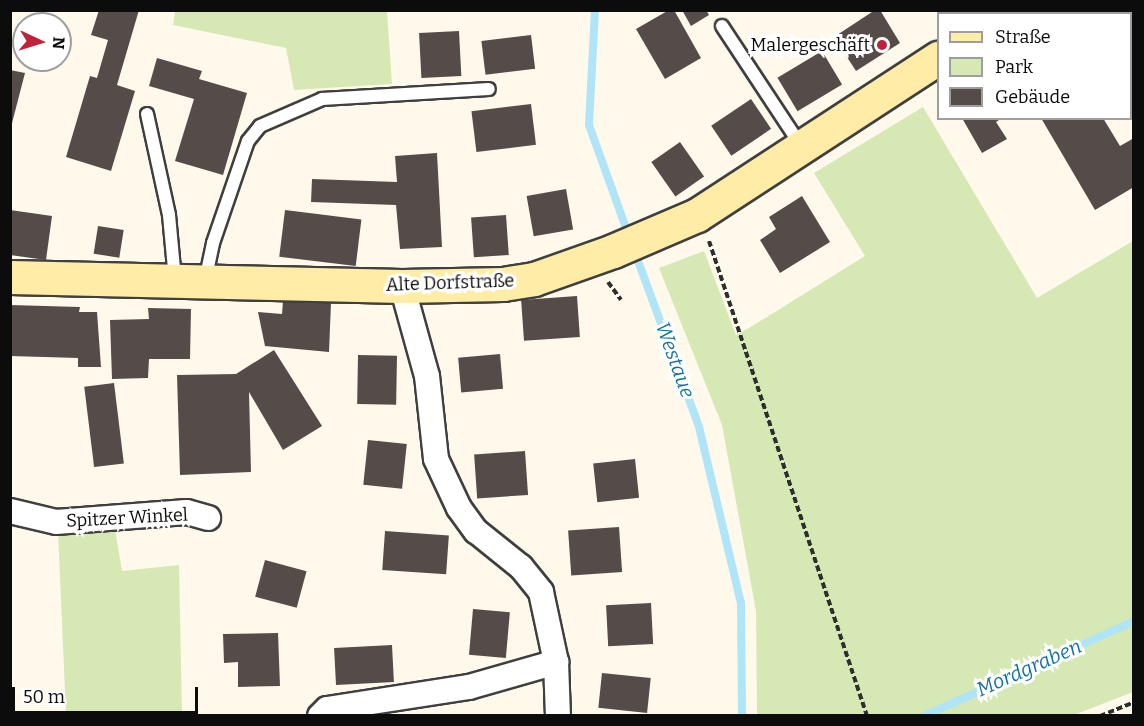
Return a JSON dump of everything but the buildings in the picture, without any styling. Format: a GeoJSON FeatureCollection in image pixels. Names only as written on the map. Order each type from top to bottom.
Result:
{"type":"FeatureCollection","features":[{"type":"Feature","properties":{"kind":"street","name":"Alte Dorfstraße"},"geometry":{"type":"LineString","coordinates":[[10,277],[402,286],[503,284],[534,279],[613,251],[697,215],[937,59]]}},
{"type":"Feature","properties":{"kind":"street"},"geometry":{"type":"LineString","coordinates":[[402,286],[427,375],[436,459],[459,508],[476,531],[521,567],[540,592],[556,662],[558,716]]}},
{"type":"Feature","properties":{"kind":"street","name":"Spitzer Winkel"},"geometry":{"type":"LineString","coordinates":[[10,511],[56,522],[187,512],[208,518]]}},
{"type":"Feature","properties":{"kind":"street"},"geometry":{"type":"LineString","coordinates":[[320,716],[327,710],[468,687],[556,662]]}},
{"type":"Feature","properties":{"kind":"lane"},"geometry":{"type":"LineString","coordinates":[[722,26],[802,147]]}},
{"type":"Feature","properties":{"kind":"lane"},"geometry":{"type":"LineString","coordinates":[[190,282],[213,243],[248,141],[260,126],[322,99],[489,89]]}},
{"type":"Feature","properties":{"kind":"lane"},"geometry":{"type":"LineString","coordinates":[[147,114],[169,214],[190,282]]}},
{"type":"Feature","properties":{"kind":"path"},"geometry":{"type":"LineString","coordinates":[[697,215],[778,440],[867,716]]}},
{"type":"Feature","properties":{"kind":"path"},"geometry":{"type":"LineString","coordinates":[[1100,716],[1134,702]]}},
{"type":"Feature","properties":{"kind":"green space"},"geometry":{"type":"Polygon","coordinates":[[[175,11],[387,11],[392,84],[294,90],[286,48],[173,25],[175,11]]]}},
{"type":"Feature","properties":{"kind":"green space"},"geometry":{"type":"Polygon","coordinates":[[[923,107],[1037,298],[1133,241],[1133,692],[1074,715],[757,715],[756,611],[722,425],[659,268],[704,251],[736,335],[749,328],[865,256],[814,173],[923,107]]]}},
{"type":"Feature","properties":{"kind":"green space"},"geometry":{"type":"Polygon","coordinates":[[[115,529],[122,571],[179,565],[182,715],[66,715],[58,531],[115,529]]]}},
{"type":"Feature","properties":{"kind":"waterway","name":"Westaue"},"geometry":{"type":"LineString","coordinates":[[595,10],[589,125],[629,236]]}},
{"type":"Feature","properties":{"kind":"waterway","name":"Westaue"},"geometry":{"type":"LineString","coordinates":[[634,250],[699,427],[741,603],[742,716]]}},
{"type":"Feature","properties":{"kind":"waterway","name":"Mordgraben"},"geometry":{"type":"LineString","coordinates":[[924,716],[1134,621]]}},
{"type":"Feature","properties":{"kind":"place","name":"Malergeschäft"},"geometry":{"type":"Point","coordinates":[882,45]}}]}
